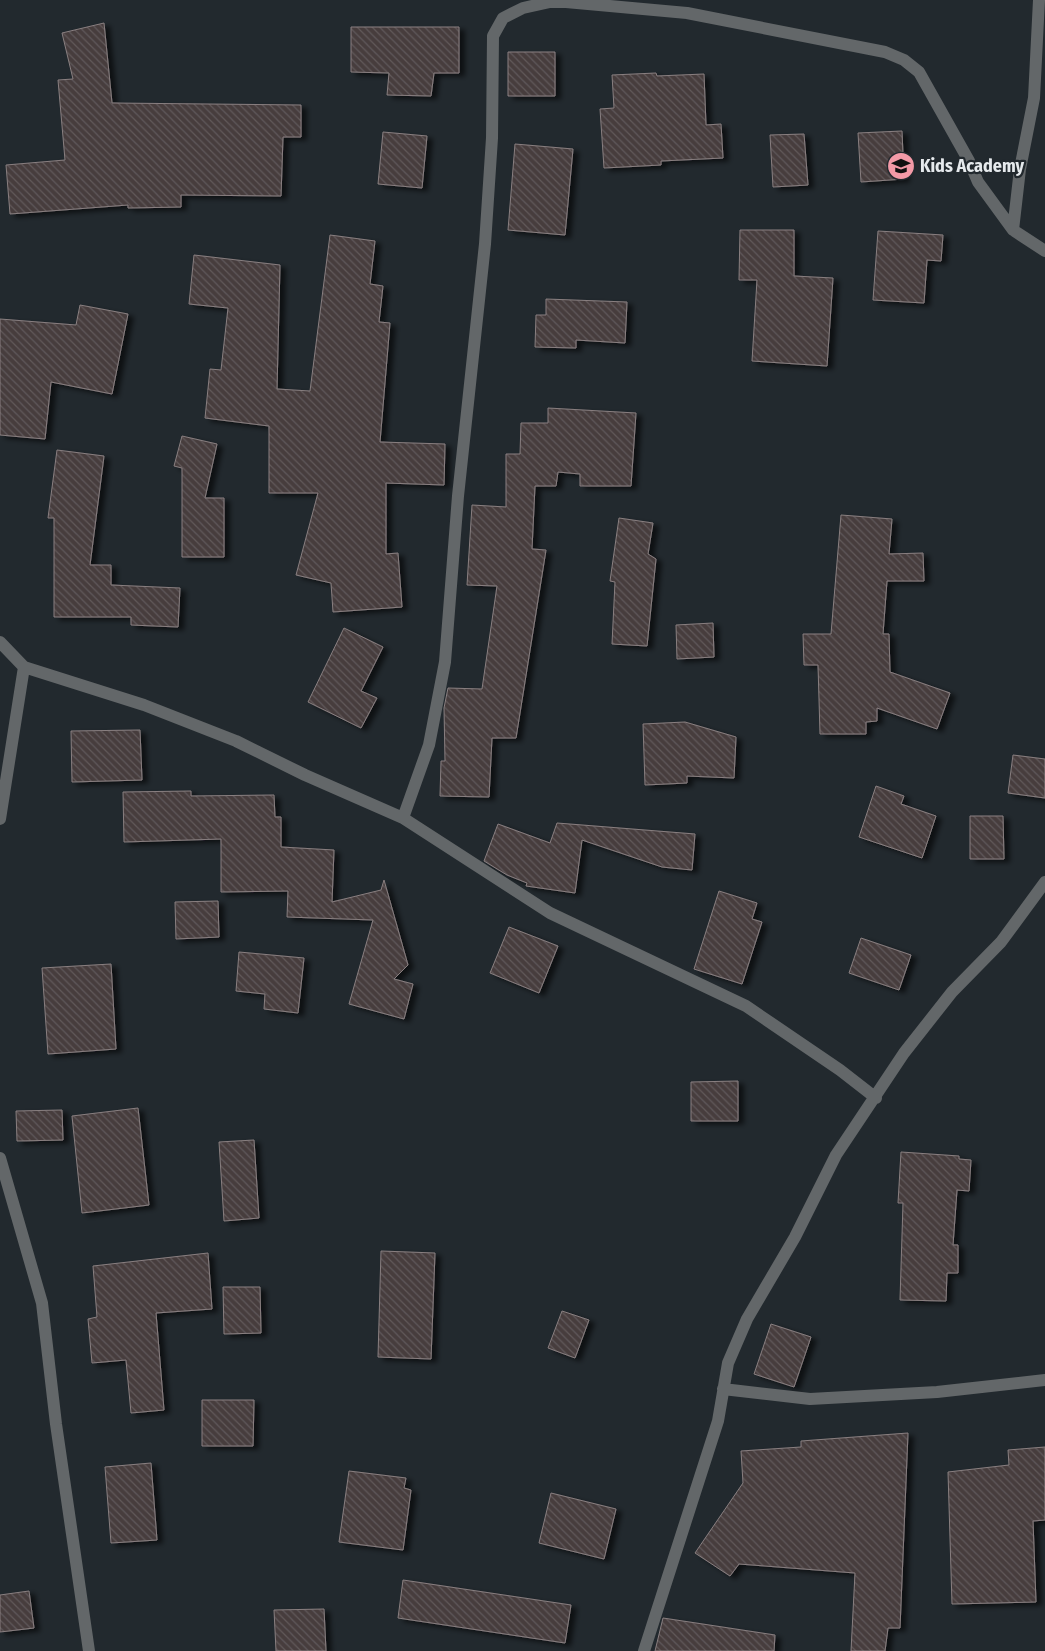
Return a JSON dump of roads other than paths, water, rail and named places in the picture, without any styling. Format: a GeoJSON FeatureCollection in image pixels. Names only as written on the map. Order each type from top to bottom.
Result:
{"type":"FeatureCollection","features":[{"type":"Feature","properties":{"kind":"street"},"geometry":{"type":"LineString","coordinates":[[1013,230],[1020,170],[1034,98],[1039,0]]}},
{"type":"Feature","properties":{"kind":"street"},"geometry":{"type":"LineString","coordinates":[[403,818],[429,745],[445,662],[458,496],[485,244],[492,138],[493,36],[503,18],[523,8],[550,2],[566,1],[687,13],[885,52],[904,60],[919,72],[970,161],[978,182],[1013,230],[1045,251]]}},
{"type":"Feature","properties":{"kind":"street"},"geometry":{"type":"LineString","coordinates":[[0,642],[24,667],[144,704],[236,740],[304,775],[403,818],[550,913],[746,1006],[833,1065],[876,1098]]}},
{"type":"Feature","properties":{"kind":"street"},"geometry":{"type":"LineString","coordinates":[[0,819],[24,667]]}},
{"type":"Feature","properties":{"kind":"street"},"geometry":{"type":"LineString","coordinates":[[644,1651],[718,1421],[728,1363],[748,1319],[795,1236],[836,1155],[876,1098],[904,1053],[952,992],[1001,942],[1045,882]]}},
{"type":"Feature","properties":{"kind":"street"},"geometry":{"type":"LineString","coordinates":[[0,1158],[42,1303],[56,1424],[89,1651]]}},
{"type":"Feature","properties":{"kind":"street"},"geometry":{"type":"LineString","coordinates":[[723,1389],[810,1399],[937,1392],[1045,1380]]}},
{"type":"Feature","properties":{"kind":"place","name":"Kids Academy"},"geometry":{"type":"Point","coordinates":[901,166]}}]}
